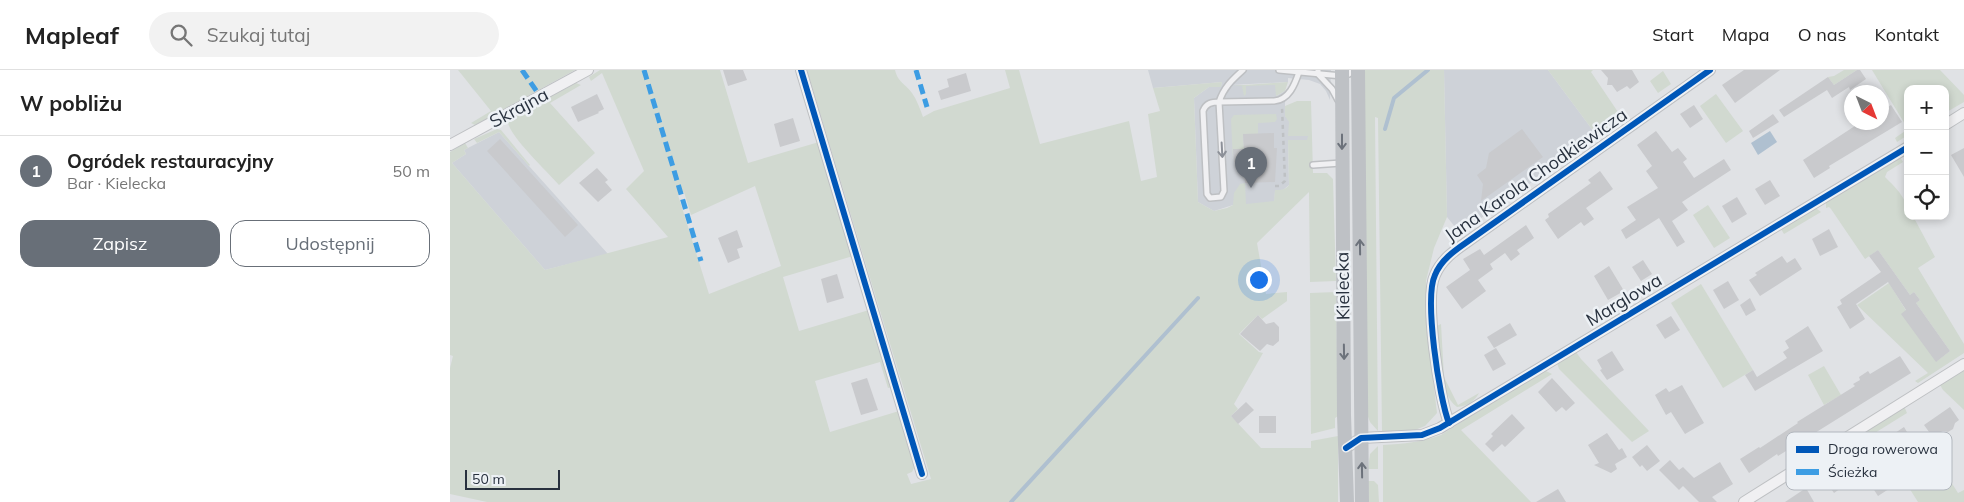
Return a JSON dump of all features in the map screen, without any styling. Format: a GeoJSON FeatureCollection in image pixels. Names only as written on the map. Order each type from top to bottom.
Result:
{"type":"FeatureCollection","features":[{"type":"Feature","properties":{"kind":"main road","name":"Kielecka"},"geometry":{"type":"LineString","coordinates":[[1358,70],[1362,502]]}},
{"type":"Feature","properties":{"kind":"main road","name":"Kielecka"},"geometry":{"type":"LineString","coordinates":[[1345,72],[1341,114],[1344,415],[1347,502]]}},
{"type":"Feature","properties":{"kind":"street","name":"Skrajna"},"geometry":{"type":"LineString","coordinates":[[450,145],[588,70]]}},
{"type":"Feature","properties":{"kind":"street"},"geometry":{"type":"LineString","coordinates":[[801,70],[922,474]]}},
{"type":"Feature","properties":{"kind":"street","name":"Jana Karola Chodkiewicza"},"geometry":{"type":"LineString","coordinates":[[1449,423],[1443,403],[1431,318],[1432,285],[1440,266],[1451,254],[1467,242],[1710,70]]}},
{"type":"Feature","properties":{"kind":"street"},"geometry":{"type":"LineString","coordinates":[[1949,122],[1964,113]]}},
{"type":"Feature","properties":{"kind":"street","name":"Marglowa"},"geometry":{"type":"LineString","coordinates":[[1361,438],[1422,435],[1449,423],[1904,149]]}},
{"type":"Feature","properties":{"kind":"street"},"geometry":{"type":"LineString","coordinates":[[1856,432],[1964,364]]}},
{"type":"Feature","properties":{"kind":"street"},"geometry":{"type":"LineString","coordinates":[[1344,415],[1351,427],[1361,438],[1346,448]]}},
{"type":"Feature","properties":{"kind":"street"},"geometry":{"type":"LineString","coordinates":[[1744,502],[1786,476]]}},
{"type":"Feature","properties":{"kind":"lane"},"geometry":{"type":"LineString","coordinates":[[1243,70],[1228,84],[1219,102],[1224,191],[1221,197],[1210,198],[1207,194],[1203,111],[1210,103],[1219,102],[1279,101],[1288,95],[1295,84],[1299,72]]}},
{"type":"Feature","properties":{"kind":"lane"},"geometry":{"type":"LineString","coordinates":[[1279,70],[1345,72]]}},
{"type":"Feature","properties":{"kind":"lane"},"geometry":{"type":"LineString","coordinates":[[1318,72],[1335,95],[1341,114]]}},
{"type":"Feature","properties":{"kind":"lane"},"geometry":{"type":"LineString","coordinates":[[1313,165],[1342,163]]}},
{"type":"Feature","properties":{"kind":"path"},"geometry":{"type":"LineString","coordinates":[[1275,186],[1279,186],[1285,181],[1282,106],[1279,101]]}},
{"type":"Feature","properties":{"kind":"shaded area"},"geometry":{"type":"Polygon","coordinates":[[[458,70],[575,70],[475,125],[471,123],[491,111],[458,70]]]}},
{"type":"Feature","properties":{"kind":"shaded area"},"geometry":{"type":"Polygon","coordinates":[[[600,70],[720,70],[748,163],[819,142],[853,256],[783,277],[799,331],[869,310],[892,387],[888,388],[880,362],[815,381],[830,432],[899,411],[915,466],[912,472],[907,474],[911,484],[931,479],[807,70],[895,70],[900,81],[914,96],[923,117],[934,111],[1010,88],[1005,70],[1019,70],[1040,144],[1129,121],[1141,181],[1157,177],[1148,114],[1160,111],[1153,88],[1222,82],[1221,87],[1209,87],[1194,98],[1198,202],[1214,211],[1233,205],[1234,193],[1240,184],[1245,183],[1246,204],[1274,201],[1275,190],[1286,188],[1289,185],[1288,140],[1307,140],[1308,136],[1288,136],[1289,122],[1285,116],[1285,106],[1297,101],[1311,101],[1313,173],[1327,173],[1333,179],[1336,281],[1310,282],[1309,192],[1257,243],[1266,294],[1287,292],[1287,301],[1262,319],[1258,315],[1239,334],[1259,352],[1263,353],[1234,404],[1238,409],[1231,416],[1261,448],[1311,448],[1311,441],[1338,436],[1338,502],[487,502],[450,494],[450,368],[453,356],[450,355],[450,152],[465,143],[468,148],[464,150],[466,154],[452,163],[545,270],[668,237],[626,189],[644,171],[602,73],[591,81],[589,77],[600,70]],[[755,186],[691,215],[684,192],[678,195],[709,294],[781,266],[755,186]]]}},
{"type":"Feature","properties":{"kind":"shaded area"},"geometry":{"type":"Polygon","coordinates":[[[1148,70],[1331,70],[1330,100],[1320,84],[1309,80],[1288,78],[1288,82],[1231,85],[1276,85],[1276,96],[1285,91],[1285,116],[1308,135],[1308,140],[1288,141],[1289,185],[1283,190],[1275,190],[1274,212],[1233,205],[1214,211],[1198,202],[1194,98],[1209,87],[1221,86],[1222,82],[1153,88],[1148,70]]]}},
{"type":"Feature","properties":{"kind":"shaded area"},"geometry":{"type":"Polygon","coordinates":[[[1363,70],[1444,70],[1447,217],[1434,248],[1426,281],[1426,319],[1437,413],[1425,426],[1415,430],[1382,432],[1378,118],[1375,117],[1378,431],[1370,422],[1367,414],[1363,70]]]}},
{"type":"Feature","properties":{"kind":"shaded area"},"geometry":{"type":"Polygon","coordinates":[[[1444,70],[1548,70],[1597,136],[1460,233],[1447,217],[1444,70]]]}},
{"type":"Feature","properties":{"kind":"shaded area"},"geometry":{"type":"Polygon","coordinates":[[[1548,70],[1593,70],[1591,72],[1622,118],[1597,136],[1548,70]]]}},
{"type":"Feature","properties":{"kind":"shaded area"},"geometry":{"type":"Polygon","coordinates":[[[1844,70],[1857,70],[1834,85],[1828,77],[1844,70]]]}},
{"type":"Feature","properties":{"kind":"shaded area"},"geometry":{"type":"Polygon","coordinates":[[[1872,70],[1940,70],[1964,95],[1964,102],[1949,111],[1949,85],[1904,85],[1904,122],[1889,98],[1889,85],[1881,85],[1872,70]]]}},
{"type":"Feature","properties":{"kind":"shaded area"},"geometry":{"type":"Polygon","coordinates":[[[1663,71],[1671,84],[1658,93],[1650,81],[1663,71]]]}},
{"type":"Feature","properties":{"kind":"shaded area"},"geometry":{"type":"Polygon","coordinates":[[[1288,82],[1285,91],[1276,96],[1275,85],[1246,86],[1246,94],[1244,96],[1242,86],[1231,86],[1288,82]]]}},
{"type":"Feature","properties":{"kind":"shaded area"},"geometry":{"type":"Polygon","coordinates":[[[576,83],[581,85],[550,103],[595,153],[559,185],[522,145],[508,122],[513,117],[576,83]]]}},
{"type":"Feature","properties":{"kind":"shaded area"},"geometry":{"type":"Polygon","coordinates":[[[1716,94],[1743,131],[1726,143],[1700,106],[1716,94]]]}},
{"type":"Feature","properties":{"kind":"shaded area"},"geometry":{"type":"Polygon","coordinates":[[[1276,114],[1277,119],[1275,122],[1258,123],[1258,134],[1243,135],[1244,149],[1233,150],[1233,162],[1231,119],[1234,115],[1276,114]]]}},
{"type":"Feature","properties":{"kind":"shaded area"},"geometry":{"type":"Polygon","coordinates":[[[497,129],[501,130],[529,166],[499,132],[477,143],[474,139],[497,129]]]}},
{"type":"Feature","properties":{"kind":"shaded area"},"geometry":{"type":"Polygon","coordinates":[[[499,132],[608,254],[545,270],[452,163],[466,154],[464,150],[499,132]]]}},
{"type":"Feature","properties":{"kind":"shaded area"},"geometry":{"type":"Polygon","coordinates":[[[1904,132],[1904,138],[1897,142],[1895,138],[1904,132]]]}},
{"type":"Feature","properties":{"kind":"shaded area"},"geometry":{"type":"Polygon","coordinates":[[[1900,157],[1903,162],[1887,172],[1885,177],[1904,199],[1904,220],[1915,220],[1935,257],[1918,268],[1964,344],[1964,353],[1918,383],[1915,381],[1928,373],[1857,305],[1889,283],[1937,361],[1950,351],[1916,303],[1920,300],[1914,292],[1910,295],[1878,250],[1865,259],[1831,209],[1829,207],[1826,208],[1826,202],[1900,157]]]}},
{"type":"Feature","properties":{"kind":"shaded area"},"geometry":{"type":"Polygon","coordinates":[[[1708,205],[1730,238],[1714,248],[1693,215],[1708,205]]]}},
{"type":"Feature","properties":{"kind":"shaded area"},"geometry":{"type":"Polygon","coordinates":[[[1814,209],[1821,212],[1784,234],[1781,229],[1814,209]]]}},
{"type":"Feature","properties":{"kind":"shaded area"},"geometry":{"type":"Polygon","coordinates":[[[1701,284],[1753,370],[1723,388],[1671,303],[1701,284]]]}},
{"type":"Feature","properties":{"kind":"shaded area"},"geometry":{"type":"Polygon","coordinates":[[[1336,292],[1338,416],[1335,418],[1335,428],[1311,434],[1310,293],[1336,292]]]}},
{"type":"Feature","properties":{"kind":"shaded area"},"geometry":{"type":"Polygon","coordinates":[[[1441,324],[1444,377],[1458,405],[1479,393],[1470,403],[1464,406],[1457,407],[1446,392],[1439,358],[1437,326],[1441,324]]]}},
{"type":"Feature","properties":{"kind":"shaded area"},"geometry":{"type":"Polygon","coordinates":[[[1576,352],[1649,431],[1632,442],[1559,369],[1557,363],[1576,352]]]}},
{"type":"Feature","properties":{"kind":"shaded area"},"geometry":{"type":"Polygon","coordinates":[[[1824,366],[1841,395],[1824,405],[1808,375],[1824,366]]]}},
{"type":"Feature","properties":{"kind":"shaded area"},"geometry":{"type":"Polygon","coordinates":[[[1544,370],[1552,374],[1461,430],[1531,502],[1383,502],[1383,445],[1412,442],[1441,435],[1544,370]]]}},
{"type":"Feature","properties":{"kind":"shaded area"},"geometry":{"type":"Polygon","coordinates":[[[1964,370],[1964,410],[1940,385],[1964,370]]]}},
{"type":"Feature","properties":{"kind":"shaded area"},"geometry":{"type":"Polygon","coordinates":[[[1904,406],[1907,413],[1876,432],[1863,432],[1904,406]]]}},
{"type":"Feature","properties":{"kind":"shaded area"},"geometry":{"type":"Polygon","coordinates":[[[1378,446],[1378,469],[1368,469],[1370,454],[1378,446]]]}},
{"type":"Feature","properties":{"kind":"shaded area"},"geometry":{"type":"Polygon","coordinates":[[[1368,481],[1374,481],[1378,485],[1379,502],[1369,502],[1368,481]]]}},
{"type":"Feature","properties":{"kind":"shaded area"},"geometry":{"type":"Polygon","coordinates":[[[1952,484],[1958,493],[1964,490],[1964,502],[1918,502],[1910,490],[1952,490],[1952,484]]]}},
{"type":"Feature","properties":{"kind":"water"},"geometry":{"type":"Polygon","coordinates":[[[1770,131],[1777,142],[1758,155],[1751,143],[1770,131]]]}},
{"type":"Feature","properties":{"kind":"building"},"geometry":{"type":"Polygon","coordinates":[[[723,70],[743,70],[747,80],[728,86],[723,70]]]}},
{"type":"Feature","properties":{"kind":"building"},"geometry":{"type":"Polygon","coordinates":[[[1601,70],[1632,70],[1639,82],[1630,89],[1627,86],[1617,92],[1612,85],[1607,85],[1608,78],[1601,70]]]}},
{"type":"Feature","properties":{"kind":"building"},"geometry":{"type":"Polygon","coordinates":[[[1744,70],[1780,70],[1735,103],[1722,85],[1744,70]]]}},
{"type":"Feature","properties":{"kind":"building"},"geometry":{"type":"Polygon","coordinates":[[[1857,70],[1860,70],[1866,79],[1857,85],[1844,85],[1844,90],[1832,98],[1827,90],[1784,117],[1779,110],[1828,77],[1834,85],[1857,70]]]}},
{"type":"Feature","properties":{"kind":"building"},"geometry":{"type":"Polygon","coordinates":[[[966,73],[971,91],[941,100],[938,91],[949,87],[947,79],[966,73]]]}},
{"type":"Feature","properties":{"kind":"building"},"geometry":{"type":"Polygon","coordinates":[[[597,94],[604,109],[578,122],[571,107],[597,94]]]}},
{"type":"Feature","properties":{"kind":"building"},"geometry":{"type":"Polygon","coordinates":[[[1694,105],[1703,119],[1690,128],[1680,114],[1694,105]]]}},
{"type":"Feature","properties":{"kind":"building"},"geometry":{"type":"Polygon","coordinates":[[[1891,105],[1902,122],[1889,130],[1889,106],[1891,105]]]}},
{"type":"Feature","properties":{"kind":"building"},"geometry":{"type":"Polygon","coordinates":[[[1773,114],[1779,122],[1753,138],[1749,131],[1773,114]]]}},
{"type":"Feature","properties":{"kind":"building"},"geometry":{"type":"Polygon","coordinates":[[[793,118],[800,141],[780,147],[774,124],[793,118]]]}},
{"type":"Feature","properties":{"kind":"building"},"geometry":{"type":"Polygon","coordinates":[[[1522,129],[1543,157],[1481,201],[1483,184],[1477,175],[1486,168],[1489,153],[1522,129]]]}},
{"type":"Feature","properties":{"kind":"building"},"geometry":{"type":"Polygon","coordinates":[[[1849,130],[1889,130],[1829,166],[1830,168],[1814,178],[1803,160],[1849,130]]]}},
{"type":"Feature","properties":{"kind":"building"},"geometry":{"type":"Polygon","coordinates":[[[1656,131],[1672,152],[1678,148],[1687,159],[1683,162],[1694,178],[1724,159],[1731,170],[1682,202],[1688,210],[1672,221],[1685,242],[1677,247],[1659,218],[1626,239],[1621,230],[1636,220],[1627,207],[1658,188],[1646,171],[1652,166],[1637,145],[1656,131]]]}},
{"type":"Feature","properties":{"kind":"building"},"geometry":{"type":"Polygon","coordinates":[[[1274,133],[1274,148],[1277,148],[1275,182],[1245,183],[1244,165],[1234,162],[1233,149],[1244,149],[1243,134],[1274,133]]]}},
{"type":"Feature","properties":{"kind":"building"},"geometry":{"type":"Polygon","coordinates":[[[500,139],[578,225],[565,237],[487,151],[500,139]]]}},
{"type":"Feature","properties":{"kind":"building"},"geometry":{"type":"Polygon","coordinates":[[[1964,148],[1964,177],[1951,155],[1964,148]]]}},
{"type":"Feature","properties":{"kind":"building"},"geometry":{"type":"Polygon","coordinates":[[[597,168],[608,180],[605,182],[612,190],[598,202],[579,183],[597,168]]]}},
{"type":"Feature","properties":{"kind":"building"},"geometry":{"type":"Polygon","coordinates":[[[1600,171],[1613,189],[1586,208],[1594,219],[1584,226],[1581,222],[1558,239],[1545,220],[1549,217],[1548,214],[1591,183],[1588,180],[1600,171]]]}},
{"type":"Feature","properties":{"kind":"building"},"geometry":{"type":"Polygon","coordinates":[[[1770,180],[1780,196],[1765,205],[1755,189],[1770,180]]]}},
{"type":"Feature","properties":{"kind":"building"},"geometry":{"type":"Polygon","coordinates":[[[1737,197],[1747,214],[1732,223],[1722,206],[1737,197]]]}},
{"type":"Feature","properties":{"kind":"building"},"geometry":{"type":"Polygon","coordinates":[[[1526,225],[1534,238],[1517,250],[1520,254],[1511,261],[1505,253],[1490,264],[1493,269],[1478,280],[1486,291],[1462,309],[1446,287],[1470,270],[1463,259],[1480,249],[1484,255],[1526,225]]]}},
{"type":"Feature","properties":{"kind":"building"},"geometry":{"type":"Polygon","coordinates":[[[1829,229],[1838,247],[1820,256],[1812,239],[1829,229]]]}},
{"type":"Feature","properties":{"kind":"building"},"geometry":{"type":"Polygon","coordinates":[[[737,230],[743,247],[737,249],[740,258],[728,263],[718,238],[737,230]]]}},
{"type":"Feature","properties":{"kind":"building"},"geometry":{"type":"Polygon","coordinates":[[[1878,250],[1910,295],[1914,292],[1920,300],[1916,303],[1950,351],[1936,362],[1901,314],[1906,310],[1888,282],[1856,304],[1865,319],[1850,329],[1837,307],[1842,304],[1840,300],[1881,272],[1869,256],[1878,250]]]}},
{"type":"Feature","properties":{"kind":"building"},"geometry":{"type":"Polygon","coordinates":[[[1782,256],[1787,263],[1795,258],[1802,269],[1760,296],[1749,280],[1757,275],[1755,273],[1782,256]]]}},
{"type":"Feature","properties":{"kind":"building"},"geometry":{"type":"Polygon","coordinates":[[[1643,260],[1652,274],[1641,281],[1632,267],[1643,260]]]}},
{"type":"Feature","properties":{"kind":"building"},"geometry":{"type":"Polygon","coordinates":[[[1609,266],[1624,291],[1608,300],[1594,276],[1609,266]]]}},
{"type":"Feature","properties":{"kind":"building"},"geometry":{"type":"Polygon","coordinates":[[[837,274],[844,298],[827,303],[821,279],[837,274]]]}},
{"type":"Feature","properties":{"kind":"building"},"geometry":{"type":"Polygon","coordinates":[[[1728,281],[1739,300],[1724,309],[1713,290],[1728,281]]]}},
{"type":"Feature","properties":{"kind":"building"},"geometry":{"type":"Polygon","coordinates":[[[1750,298],[1756,310],[1746,316],[1740,305],[1750,298]]]}},
{"type":"Feature","properties":{"kind":"building"},"geometry":{"type":"Polygon","coordinates":[[[1258,315],[1266,324],[1274,322],[1279,327],[1279,341],[1273,346],[1267,344],[1260,351],[1240,334],[1258,315]]]}},
{"type":"Feature","properties":{"kind":"building"},"geometry":{"type":"Polygon","coordinates":[[[1671,316],[1680,330],[1665,339],[1656,325],[1671,316]]]}},
{"type":"Feature","properties":{"kind":"building"},"geometry":{"type":"Polygon","coordinates":[[[1510,323],[1517,335],[1494,348],[1487,337],[1510,323]]]}},
{"type":"Feature","properties":{"kind":"building"},"geometry":{"type":"Polygon","coordinates":[[[1808,326],[1823,351],[1755,391],[1745,375],[1753,370],[1757,377],[1787,358],[1783,352],[1789,348],[1785,341],[1808,326]]]}},
{"type":"Feature","properties":{"kind":"building"},"geometry":{"type":"Polygon","coordinates":[[[1496,348],[1506,364],[1493,371],[1484,355],[1496,348]]]}},
{"type":"Feature","properties":{"kind":"building"},"geometry":{"type":"Polygon","coordinates":[[[1612,351],[1624,370],[1607,380],[1600,370],[1602,369],[1597,360],[1612,351]]]}},
{"type":"Feature","properties":{"kind":"building"},"geometry":{"type":"Polygon","coordinates":[[[1900,356],[1911,373],[1816,432],[1786,432],[1786,451],[1778,456],[1777,454],[1749,473],[1740,459],[1855,386],[1853,384],[1860,380],[1859,377],[1868,371],[1870,374],[1900,356]]]}},
{"type":"Feature","properties":{"kind":"building"},"geometry":{"type":"Polygon","coordinates":[[[867,378],[878,410],[861,415],[851,383],[867,378]]]}},
{"type":"Feature","properties":{"kind":"building"},"geometry":{"type":"Polygon","coordinates":[[[1552,378],[1575,403],[1566,411],[1562,407],[1556,412],[1538,392],[1552,378]]]}},
{"type":"Feature","properties":{"kind":"building"},"geometry":{"type":"Polygon","coordinates":[[[1682,385],[1704,423],[1685,434],[1671,412],[1666,415],[1655,395],[1666,388],[1669,392],[1682,385]]]}},
{"type":"Feature","properties":{"kind":"building"},"geometry":{"type":"Polygon","coordinates":[[[1246,402],[1254,410],[1238,424],[1231,416],[1246,402]]]}},
{"type":"Feature","properties":{"kind":"building"},"geometry":{"type":"Polygon","coordinates":[[[1950,407],[1959,420],[1955,423],[1953,429],[1948,432],[1929,432],[1924,425],[1950,407]]]}},
{"type":"Feature","properties":{"kind":"building"},"geometry":{"type":"Polygon","coordinates":[[[1512,414],[1525,428],[1505,447],[1502,444],[1493,452],[1485,444],[1493,436],[1491,434],[1512,414]]]}},
{"type":"Feature","properties":{"kind":"building"},"geometry":{"type":"Polygon","coordinates":[[[1259,416],[1276,416],[1276,433],[1259,433],[1259,416]]]}},
{"type":"Feature","properties":{"kind":"building"},"geometry":{"type":"Polygon","coordinates":[[[1904,427],[1907,432],[1896,432],[1904,427]]]}},
{"type":"Feature","properties":{"kind":"building"},"geometry":{"type":"Polygon","coordinates":[[[1607,433],[1619,450],[1622,448],[1627,457],[1615,464],[1617,469],[1611,473],[1594,465],[1599,463],[1588,445],[1607,433]]]}},
{"type":"Feature","properties":{"kind":"building"},"geometry":{"type":"Polygon","coordinates":[[[1647,445],[1660,461],[1647,471],[1642,465],[1640,467],[1632,457],[1647,445]]]}},
{"type":"Feature","properties":{"kind":"building"},"geometry":{"type":"Polygon","coordinates":[[[1670,460],[1679,470],[1683,467],[1694,478],[1720,462],[1733,484],[1712,497],[1717,502],[1699,502],[1683,486],[1679,490],[1659,470],[1670,460]]]}},
{"type":"Feature","properties":{"kind":"building"},"geometry":{"type":"Polygon","coordinates":[[[1558,489],[1566,502],[1536,502],[1558,489]]]}},
{"type":"Feature","properties":{"kind":"building"},"geometry":{"type":"Polygon","coordinates":[[[1803,490],[1807,490],[1814,502],[1785,502],[1803,490]]]}},
{"type":"Feature","properties":{"kind":"building"},"geometry":{"type":"Polygon","coordinates":[[[1874,490],[1887,490],[1878,496],[1874,490]]]}},
{"type":"Feature","properties":{"kind":"waterway"},"geometry":{"type":"LineString","coordinates":[[1385,129],[1394,98],[1428,70]]}},
{"type":"Feature","properties":{"kind":"waterway"},"geometry":{"type":"LineString","coordinates":[[1011,502],[1198,298]]}},
{"type":"Feature","properties":{"kind":"marked path"},"geometry":{"type":"LineString","coordinates":[[522,70],[540,96]]}},
{"type":"Feature","properties":{"kind":"marked path"},"geometry":{"type":"LineString","coordinates":[[644,70],[701,261]]}},
{"type":"Feature","properties":{"kind":"marked path"},"geometry":{"type":"LineString","coordinates":[[916,70],[927,107]]}},
{"type":"Feature","properties":{"kind":"cycle path"},"geometry":{"type":"LineString","coordinates":[[801,70],[922,474]]}},
{"type":"Feature","properties":{"kind":"cycle path"},"geometry":{"type":"LineString","coordinates":[[1449,423],[1437,371],[1432,325],[1432,287],[1435,275],[1441,265],[1448,256],[1462,245],[1710,70]]}},
{"type":"Feature","properties":{"kind":"cycle path"},"geometry":{"type":"LineString","coordinates":[[1346,448],[1361,438],[1422,435],[1440,428],[1904,149]]}},
{"type":"Feature","properties":{"kind":"place","name":"Ogródek restauracyjny"},"geometry":{"type":"Point","coordinates":[1251,188]}}]}
